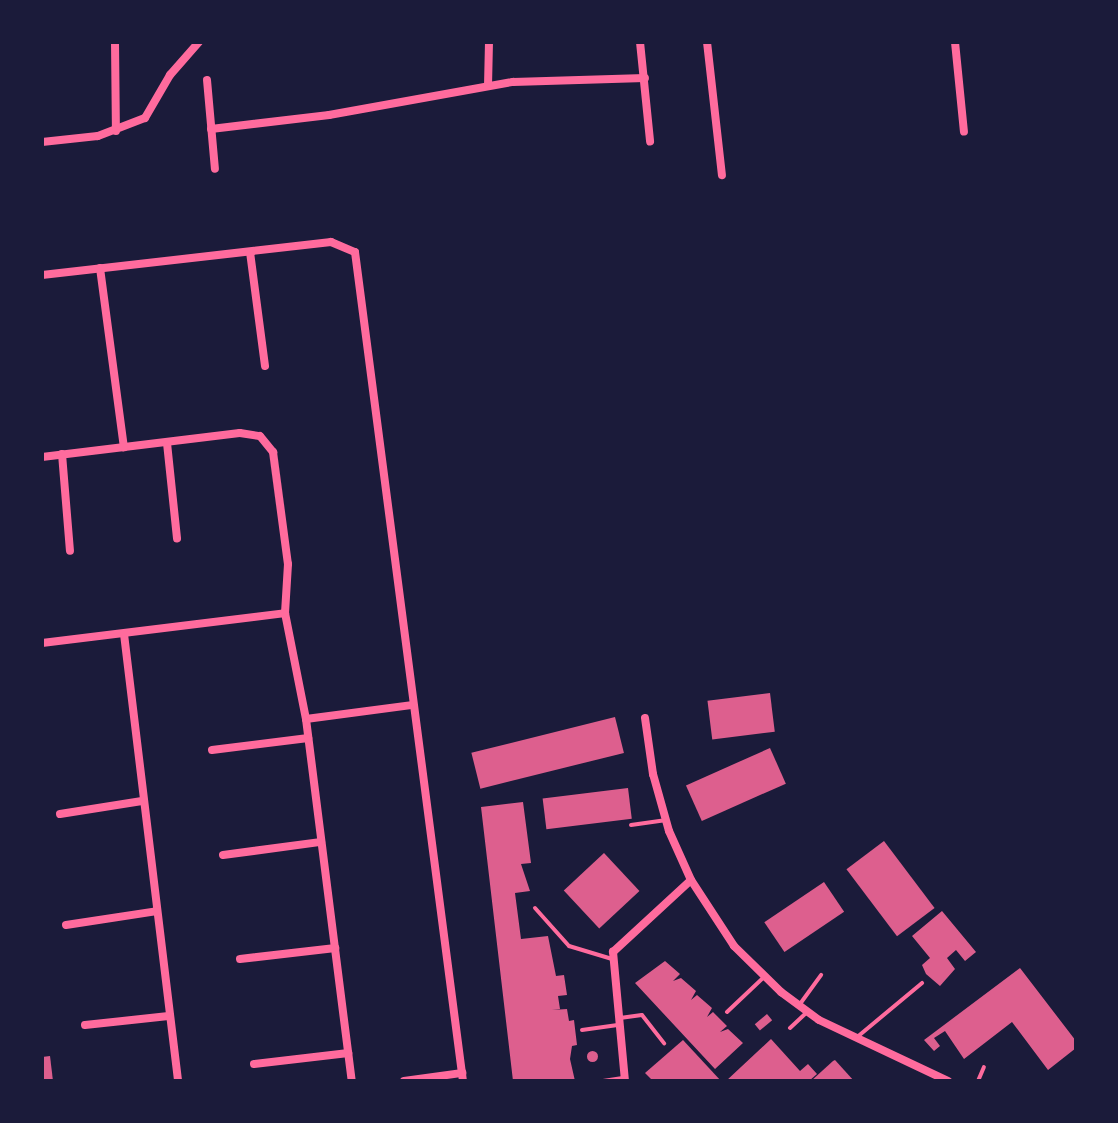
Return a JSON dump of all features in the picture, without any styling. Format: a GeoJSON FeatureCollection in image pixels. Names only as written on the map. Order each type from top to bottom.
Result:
{"type":"FeatureCollection","features":[{"type":"Feature","properties":{"kind":"street"},"geometry":{"type":"LineString","coordinates":[[115,42],[116,131]]}},
{"type":"Feature","properties":{"kind":"street"},"geometry":{"type":"LineString","coordinates":[[42,142],[116,131],[145,118],[170,75],[199,42]]}},
{"type":"Feature","properties":{"kind":"street"},"geometry":{"type":"LineString","coordinates":[[488,86],[489,42]]}},
{"type":"Feature","properties":{"kind":"street"},"geometry":{"type":"LineString","coordinates":[[640,42],[650,141]]}},
{"type":"Feature","properties":{"kind":"street"},"geometry":{"type":"LineString","coordinates":[[707,42],[722,175]]}},
{"type":"Feature","properties":{"kind":"street"},"geometry":{"type":"LineString","coordinates":[[955,42],[964,132]]}},
{"type":"Feature","properties":{"kind":"street"},"geometry":{"type":"LineString","coordinates":[[211,129],[329,115],[488,86],[645,78]]}},
{"type":"Feature","properties":{"kind":"street"},"geometry":{"type":"LineString","coordinates":[[207,80],[215,169]]}},
{"type":"Feature","properties":{"kind":"street"},"geometry":{"type":"LineString","coordinates":[[42,275],[342,242],[358,260],[463,1077],[404,1081]]}},
{"type":"Feature","properties":{"kind":"street"},"geometry":{"type":"LineString","coordinates":[[250,252],[265,366]]}},
{"type":"Feature","properties":{"kind":"street"},"geometry":{"type":"LineString","coordinates":[[100,268],[124,447]]}},
{"type":"Feature","properties":{"kind":"street"},"geometry":{"type":"LineString","coordinates":[[42,457],[240,433],[260,436],[268,443],[288,564],[285,613],[306,719],[352,1081]]}},
{"type":"Feature","properties":{"kind":"street"},"geometry":{"type":"LineString","coordinates":[[167,443],[177,538]]}},
{"type":"Feature","properties":{"kind":"street"},"geometry":{"type":"LineString","coordinates":[[62,454],[70,551]]}},
{"type":"Feature","properties":{"kind":"street"},"geometry":{"type":"LineString","coordinates":[[42,643],[285,613]]}},
{"type":"Feature","properties":{"kind":"street"},"geometry":{"type":"LineString","coordinates":[[124,634],[178,1081]]}},
{"type":"Feature","properties":{"kind":"street"},"geometry":{"type":"LineString","coordinates":[[306,719],[413,705]]}},
{"type":"Feature","properties":{"kind":"street"},"geometry":{"type":"LineString","coordinates":[[645,718],[665,820],[691,880],[734,946],[764,977],[807,1012],[853,1039],[948,1081]]}},
{"type":"Feature","properties":{"kind":"street"},"geometry":{"type":"LineString","coordinates":[[212,750],[308,738]]}},
{"type":"Feature","properties":{"kind":"street"},"geometry":{"type":"LineString","coordinates":[[60,814],[142,801]]}},
{"type":"Feature","properties":{"kind":"street"},"geometry":{"type":"LineString","coordinates":[[223,855],[321,842]]}},
{"type":"Feature","properties":{"kind":"street"},"geometry":{"type":"LineString","coordinates":[[625,1080],[612,959],[618,944],[691,880]]}},
{"type":"Feature","properties":{"kind":"street"},"geometry":{"type":"LineString","coordinates":[[66,925],[157,911]]}},
{"type":"Feature","properties":{"kind":"street"},"geometry":{"type":"LineString","coordinates":[[240,959],[335,948]]}},
{"type":"Feature","properties":{"kind":"street"},"geometry":{"type":"LineString","coordinates":[[85,1025],[169,1016]]}},
{"type":"Feature","properties":{"kind":"street"},"geometry":{"type":"LineString","coordinates":[[254,1064],[348,1053]]}},
{"type":"Feature","properties":{"kind":"street"},"geometry":{"type":"LineString","coordinates":[[925,1081],[933,1074]]}},
{"type":"Feature","properties":{"kind":"lane"},"geometry":{"type":"LineString","coordinates":[[631,825],[665,820]]}},
{"type":"Feature","properties":{"kind":"lane"},"geometry":{"type":"LineString","coordinates":[[535,908],[569,946],[612,959]]}},
{"type":"Feature","properties":{"kind":"lane"},"geometry":{"type":"LineString","coordinates":[[798,1006],[821,975]]}},
{"type":"Feature","properties":{"kind":"lane"},"geometry":{"type":"LineString","coordinates":[[727,1012],[764,977]]}},
{"type":"Feature","properties":{"kind":"lane"},"geometry":{"type":"LineString","coordinates":[[853,1039],[922,983]]}},
{"type":"Feature","properties":{"kind":"lane"},"geometry":{"type":"LineString","coordinates":[[790,1028],[807,1012]]}},
{"type":"Feature","properties":{"kind":"lane"},"geometry":{"type":"LineString","coordinates":[[582,1030],[642,1015],[664,1043]]}},
{"type":"Feature","properties":{"kind":"lane"},"geometry":{"type":"LineString","coordinates":[[978,1081],[984,1067]]}},
{"type":"Feature","properties":{"kind":"lane"},"geometry":{"type":"LineString","coordinates":[[603,1081],[625,1080]]}},
{"type":"Feature","properties":{"kind":"building"},"geometry":{"type":"Polygon","coordinates":[[[770,693],[775,732],[712,739],[707,701],[770,693]]]}},
{"type":"Feature","properties":{"kind":"building"},"geometry":{"type":"Polygon","coordinates":[[[615,717],[624,753],[480,789],[471,753],[615,717]]]}},
{"type":"Feature","properties":{"kind":"building"},"geometry":{"type":"Polygon","coordinates":[[[770,748],[786,784],[702,821],[686,785],[770,748]]]}},
{"type":"Feature","properties":{"kind":"building"},"geometry":{"type":"Polygon","coordinates":[[[628,788],[632,819],[546,829],[543,798],[628,788]]]}},
{"type":"Feature","properties":{"kind":"building"},"geometry":{"type":"Polygon","coordinates":[[[523,802],[531,863],[521,864],[530,891],[515,893],[521,939],[548,936],[556,976],[564,975],[567,995],[558,996],[560,1009],[552,1010],[567,1009],[569,1021],[574,1020],[577,1045],[572,1046],[570,1059],[575,1081],[513,1081],[481,807],[523,802]]]}},
{"type":"Feature","properties":{"kind":"building"},"geometry":{"type":"Polygon","coordinates":[[[884,841],[935,908],[897,936],[846,869],[884,841]]]}},
{"type":"Feature","properties":{"kind":"building"},"geometry":{"type":"Polygon","coordinates":[[[604,853],[639,891],[599,929],[564,891],[604,853]]]}},
{"type":"Feature","properties":{"kind":"building"},"geometry":{"type":"Polygon","coordinates":[[[824,882],[844,912],[784,952],[764,922],[824,882]]]}},
{"type":"Feature","properties":{"kind":"building"},"geometry":{"type":"Polygon","coordinates":[[[942,911],[976,952],[965,961],[956,950],[947,958],[955,969],[940,986],[926,974],[922,965],[930,958],[912,936],[942,911]]]}},
{"type":"Feature","properties":{"kind":"building"},"geometry":{"type":"Polygon","coordinates":[[[665,961],[680,974],[673,981],[681,978],[696,991],[691,1000],[697,995],[712,1008],[707,1017],[713,1012],[727,1026],[720,1032],[728,1029],[743,1043],[715,1069],[635,983],[665,961]]]}},
{"type":"Feature","properties":{"kind":"building"},"geometry":{"type":"Polygon","coordinates":[[[1020,968],[1076,1041],[1076,1048],[1048,1070],[1012,1022],[964,1059],[945,1031],[934,1038],[940,1046],[934,1051],[924,1040],[1020,968]]]}},
{"type":"Feature","properties":{"kind":"building"},"geometry":{"type":"Polygon","coordinates":[[[767,1014],[772,1020],[760,1030],[755,1024],[767,1014]]]}},
{"type":"Feature","properties":{"kind":"building"},"geometry":{"type":"Polygon","coordinates":[[[771,1039],[800,1071],[808,1064],[817,1074],[809,1081],[726,1081],[771,1039]]]}},
{"type":"Feature","properties":{"kind":"building"},"geometry":{"type":"Polygon","coordinates":[[[683,1040],[721,1081],[653,1081],[645,1073],[683,1040]]]}},
{"type":"Feature","properties":{"kind":"building"},"geometry":{"type":"Polygon","coordinates":[[[592,1050],[598,1056],[592,1062],[586,1056],[592,1050]]]}},
{"type":"Feature","properties":{"kind":"building"},"geometry":{"type":"Polygon","coordinates":[[[50,1056],[53,1081],[42,1081],[42,1057],[50,1056]]]}},
{"type":"Feature","properties":{"kind":"building"},"geometry":{"type":"Polygon","coordinates":[[[833,1061],[854,1081],[811,1081],[833,1061]]]}}]}
